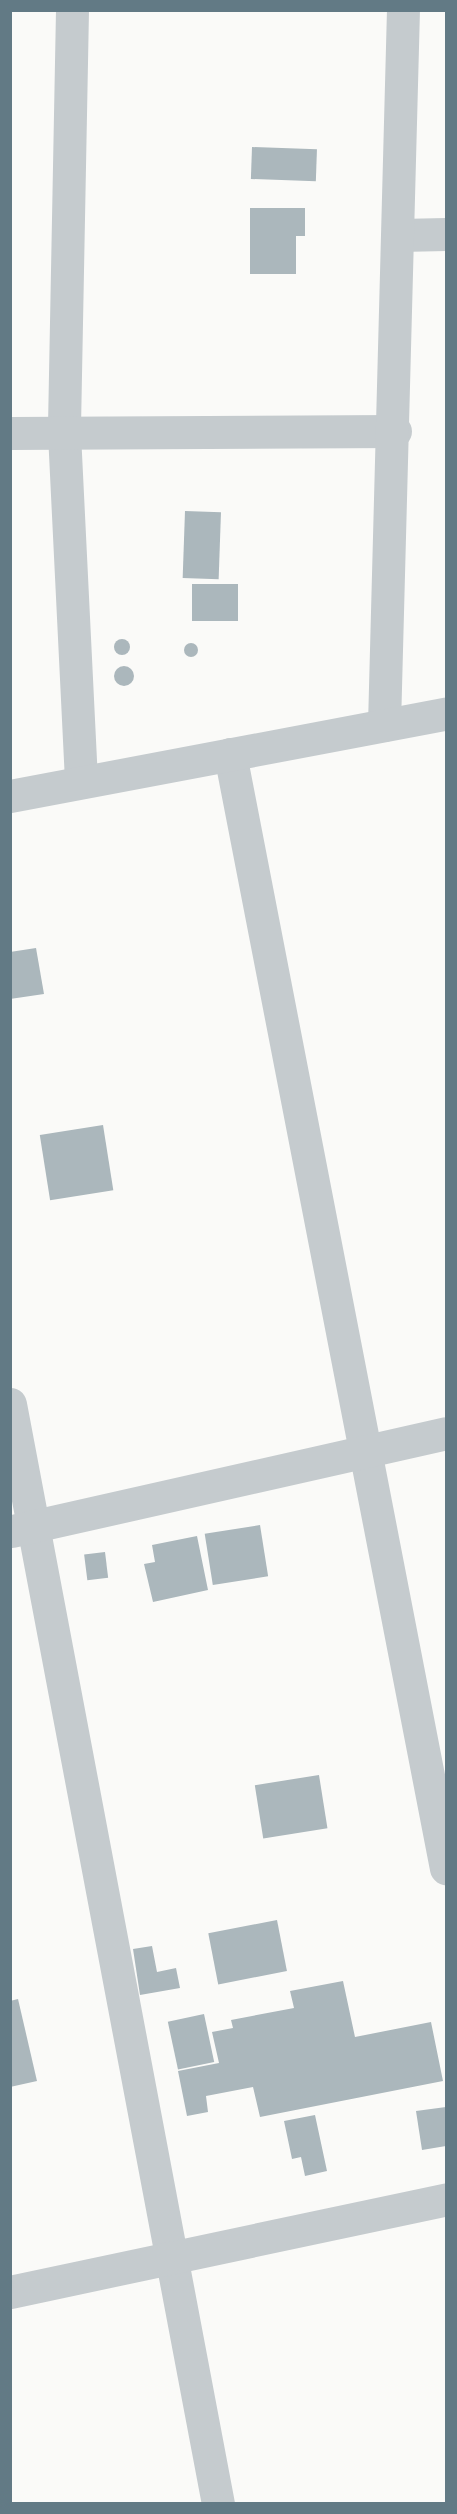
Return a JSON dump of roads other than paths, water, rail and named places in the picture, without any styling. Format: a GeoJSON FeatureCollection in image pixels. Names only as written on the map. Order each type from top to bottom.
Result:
{"type":"FeatureCollection","features":[{"type":"Feature","properties":{"kind":"street"},"geometry":{"type":"LineString","coordinates":[[72,10],[64,433],[81,782]]}},
{"type":"Feature","properties":{"kind":"street"},"geometry":{"type":"LineString","coordinates":[[384,725],[395,431],[403,10]]}},
{"type":"Feature","properties":{"kind":"street"},"geometry":{"type":"LineString","coordinates":[[399,235],[447,234]]}},
{"type":"Feature","properties":{"kind":"street"},"geometry":{"type":"LineString","coordinates":[[10,434],[395,431]]}},
{"type":"Feature","properties":{"kind":"street"},"geometry":{"type":"LineString","coordinates":[[10,795],[447,714]]}},
{"type":"Feature","properties":{"kind":"street"},"geometry":{"type":"LineString","coordinates":[[230,754],[447,1868]]}},
{"type":"Feature","properties":{"kind":"street"},"geometry":{"type":"LineString","coordinates":[[10,1404],[22,1529],[172,2258],[218,2504]]}},
{"type":"Feature","properties":{"kind":"street"},"geometry":{"type":"LineString","coordinates":[[22,1529],[364,1448],[447,1432]]}},
{"type":"Feature","properties":{"kind":"street"},"geometry":{"type":"LineString","coordinates":[[10,2292],[447,2199]]}}]}
